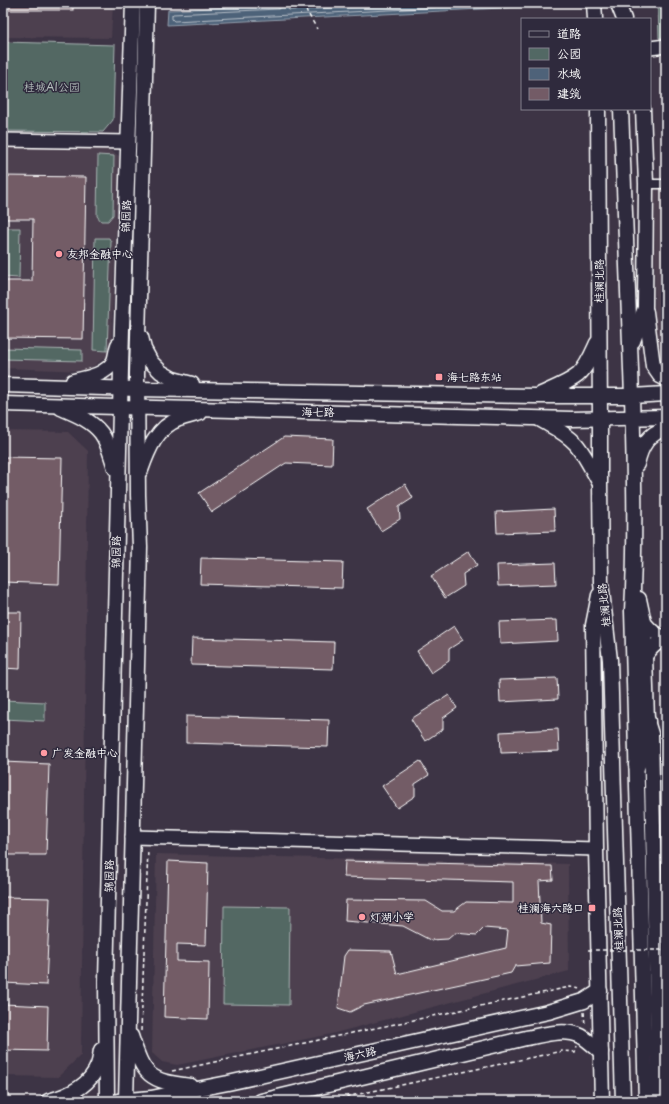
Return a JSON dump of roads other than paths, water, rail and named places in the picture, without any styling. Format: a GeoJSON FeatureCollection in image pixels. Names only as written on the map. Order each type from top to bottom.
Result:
{"type":"FeatureCollection","features":[{"type":"Feature","properties":{"kind":"main road","name":"锦园路"},"geometry":{"type":"LineString","coordinates":[[107,1101],[106,981],[122,328],[133,3]]}},
{"type":"Feature","properties":{"kind":"main road","name":"锦园路"},"geometry":{"type":"LineString","coordinates":[[122,1101],[127,1027],[140,547],[137,389],[147,3]]}},
{"type":"Feature","properties":{"kind":"main road"},"geometry":{"type":"LineString","coordinates":[[594,3],[595,18]]}},
{"type":"Feature","properties":{"kind":"main road"},"geometry":{"type":"LineString","coordinates":[[618,3],[618,18]]}},
{"type":"Feature","properties":{"kind":"main road"},"geometry":{"type":"LineString","coordinates":[[618,3],[624,18]]}},
{"type":"Feature","properties":{"kind":"main road","name":"桂澜北路"},"geometry":{"type":"LineString","coordinates":[[598,110],[601,583],[610,660],[623,1101]]}},
{"type":"Feature","properties":{"kind":"main road","name":"桂澜北路"},"geometry":{"type":"LineString","coordinates":[[621,110],[633,418],[634,576],[632,611],[646,1101]]}},
{"type":"Feature","properties":{"kind":"main road"},"geometry":{"type":"LineString","coordinates":[[643,110],[646,184],[645,308],[653,366],[660,376],[666,379]]}},
{"type":"Feature","properties":{"kind":"main road"},"geometry":{"type":"LineString","coordinates":[[630,349],[645,308]]}},
{"type":"Feature","properties":{"kind":"main road"},"geometry":{"type":"LineString","coordinates":[[138,327],[144,349],[151,362],[161,372],[173,379],[214,390]]}},
{"type":"Feature","properties":{"kind":"main road"},"geometry":{"type":"LineString","coordinates":[[53,386],[89,378],[104,371],[114,361],[122,328]]}},
{"type":"Feature","properties":{"kind":"main road"},"geometry":{"type":"LineString","coordinates":[[535,396],[561,385],[578,375],[589,361],[599,339]]}},
{"type":"Feature","properties":{"kind":"main road"},"geometry":{"type":"LineString","coordinates":[[3,385],[137,389],[535,396],[632,396],[666,394]]}},
{"type":"Feature","properties":{"kind":"main road","name":"海七路"},"geometry":{"type":"LineString","coordinates":[[3,404],[537,418],[633,418],[665,424]]}},
{"type":"Feature","properties":{"kind":"main road"},"geometry":{"type":"LineString","coordinates":[[51,405],[89,421],[101,433],[109,449],[118,477]]}},
{"type":"Feature","properties":{"kind":"main road"},"geometry":{"type":"LineString","coordinates":[[138,478],[148,450],[156,436],[177,420],[213,410]]}},
{"type":"Feature","properties":{"kind":"main road"},"geometry":{"type":"LineString","coordinates":[[537,418],[562,432],[575,443],[587,459],[600,483]]}},
{"type":"Feature","properties":{"kind":"main road"},"geometry":{"type":"LineString","coordinates":[[634,478],[639,452],[649,437],[665,424]]}},
{"type":"Feature","properties":{"kind":"main road"},"geometry":{"type":"LineString","coordinates":[[634,576],[644,622],[647,721],[637,765]]}},
{"type":"Feature","properties":{"kind":"main road"},"geometry":{"type":"LineString","coordinates":[[601,583],[592,625],[602,1101]]}},
{"type":"Feature","properties":{"kind":"main road"},"geometry":{"type":"LineString","coordinates":[[647,721],[651,734],[659,1101]]}},
{"type":"Feature","properties":{"kind":"main road"},"geometry":{"type":"LineString","coordinates":[[656,968],[666,982]]}},
{"type":"Feature","properties":{"kind":"main road","name":"海六路"},"geometry":{"type":"LineString","coordinates":[[122,1101],[151,1098],[205,1088],[548,1012],[584,1001],[600,991]]}},
{"type":"Feature","properties":{"kind":"main road"},"geometry":{"type":"LineString","coordinates":[[658,1027],[666,1016]]}},
{"type":"Feature","properties":{"kind":"main road"},"geometry":{"type":"LineString","coordinates":[[127,1027],[138,1059],[146,1071],[157,1079],[170,1084],[205,1088]]}},
{"type":"Feature","properties":{"kind":"main road"},"geometry":{"type":"LineString","coordinates":[[48,1101],[60,1098],[76,1090],[89,1079],[98,1066],[106,1028]]}},
{"type":"Feature","properties":{"kind":"main road","name":"海六路"},"geometry":{"type":"LineString","coordinates":[[261,1101],[526,1038],[556,1033],[571,1033],[582,1037],[601,1052]]}},
{"type":"Feature","properties":{"kind":"street"},"geometry":{"type":"LineString","coordinates":[[651,48],[666,46]]}},
{"type":"Feature","properties":{"kind":"street"},"geometry":{"type":"LineString","coordinates":[[3,140],[128,142]]}},
{"type":"Feature","properties":{"kind":"street"},"geometry":{"type":"LineString","coordinates":[[646,184],[666,184]]}},
{"type":"Feature","properties":{"kind":"street"},"geometry":{"type":"LineString","coordinates":[[644,622],[651,631],[666,638]]}},
{"type":"Feature","properties":{"kind":"street"},"geometry":{"type":"LineString","coordinates":[[644,658],[650,650],[666,638]]}},
{"type":"Feature","properties":{"kind":"street"},"geometry":{"type":"LineString","coordinates":[[132,837],[596,849]]}},
{"type":"Feature","properties":{"kind":"water"},"geometry":{"type":"Polygon","coordinates":[[[322,3],[541,3],[541,6],[167,25],[168,10],[322,3]]]}},
{"type":"Feature","properties":{"kind":"place","name":"友邦金融中心"},"geometry":{"type":"Point","coordinates":[59,254]}},
{"type":"Feature","properties":{"kind":"place","name":"海七路东站"},"geometry":{"type":"Point","coordinates":[439,377]}},
{"type":"Feature","properties":{"kind":"place","name":"广发金融中心"},"geometry":{"type":"Point","coordinates":[44,753]}},
{"type":"Feature","properties":{"kind":"place","name":"桂澜海六路口"},"geometry":{"type":"Point","coordinates":[592,908]}},
{"type":"Feature","properties":{"kind":"place","name":"灯湖小学"},"geometry":{"type":"Point","coordinates":[362,917]}},
{"type":"Feature","properties":{"kind":"park label","name":"桂城AI公园"},"geometry":{"type":"Point","coordinates":[52,87]}}]}
